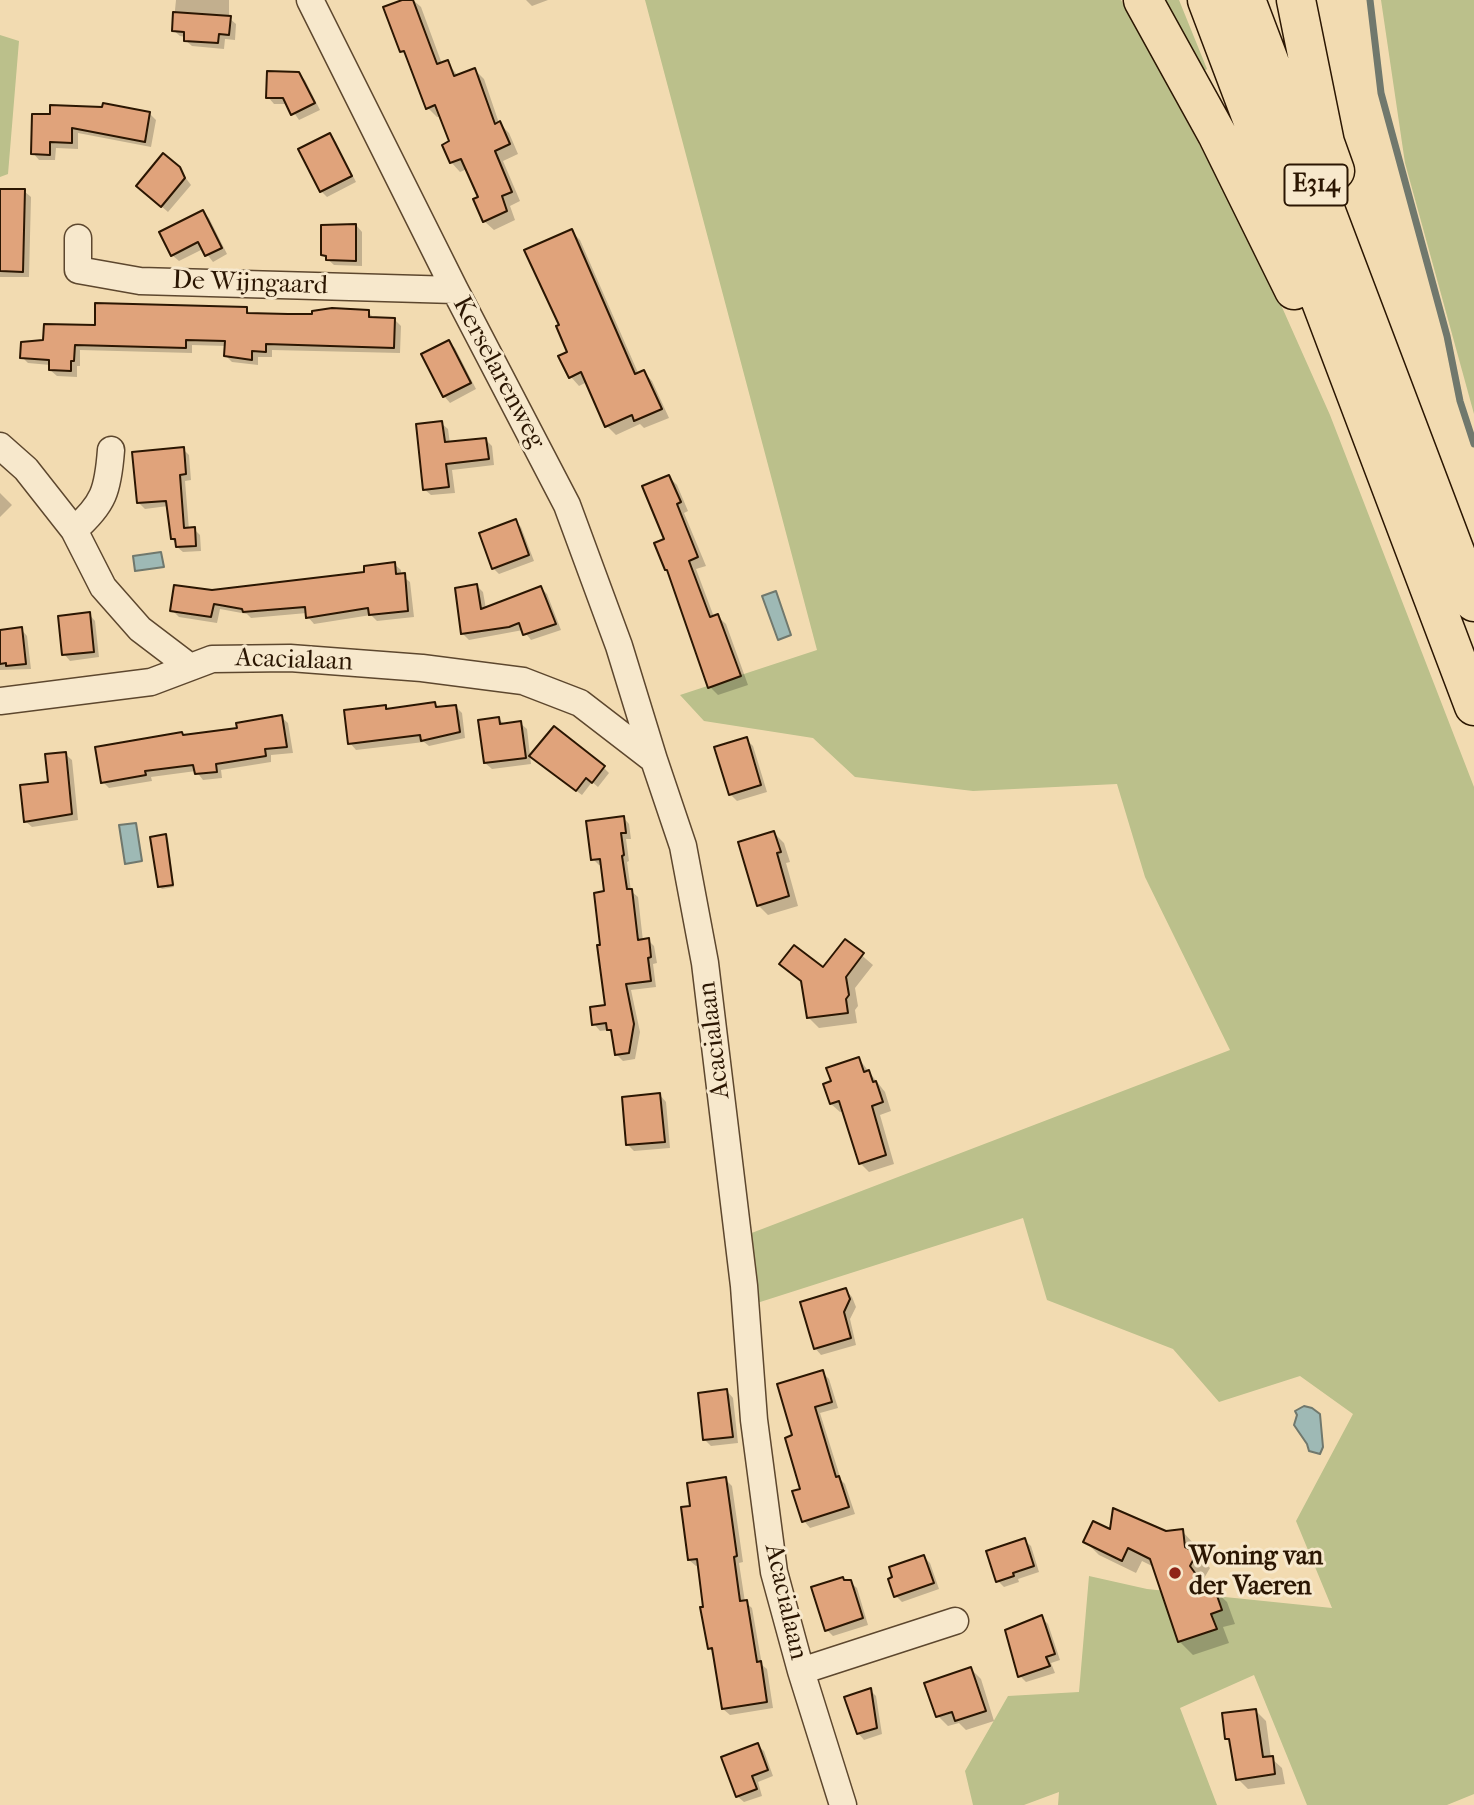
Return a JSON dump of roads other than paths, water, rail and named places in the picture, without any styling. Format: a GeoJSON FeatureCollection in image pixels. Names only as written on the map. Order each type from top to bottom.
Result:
{"type":"FeatureCollection","features":[{"type":"Feature","properties":{"kind":"highway"},"geometry":{"type":"LineString","coordinates":[[1143,0],[1217,134],[1304,311],[1341,353]]}},
{"type":"Feature","properties":{"kind":"highway","name":"E314"},"geometry":{"type":"LineString","coordinates":[[1208,0],[1474,706]]}},
{"type":"Feature","properties":{"kind":"highway","name":"E314"},"geometry":{"type":"LineString","coordinates":[[1246,0],[1474,602]]}},
{"type":"Feature","properties":{"kind":"highway"},"geometry":{"type":"LineString","coordinates":[[1296,0],[1325,143],[1388,324],[1386,370]]}},
{"type":"Feature","properties":{"kind":"street","name":"Kerselarenweg"},"geometry":{"type":"LineString","coordinates":[[310,0],[454,290],[567,505],[619,646],[654,760]]}},
{"type":"Feature","properties":{"kind":"street","name":"De Wijngaard"},"geometry":{"type":"LineString","coordinates":[[78,238],[78,270],[141,281],[454,290]]}},
{"type":"Feature","properties":{"kind":"street"},"geometry":{"type":"LineString","coordinates":[[0,446],[26,469],[74,530],[103,587],[140,629],[185,669]]}},
{"type":"Feature","properties":{"kind":"street"},"geometry":{"type":"LineString","coordinates":[[74,530],[94,513],[109,483],[111,450]]}},
{"type":"Feature","properties":{"kind":"street","name":"Acacialaan"},"geometry":{"type":"LineString","coordinates":[[0,701],[151,682],[212,659],[290,658],[422,668],[523,681],[580,703],[654,760],[684,846],[705,963],[744,1286],[754,1420],[772,1560],[801,1671],[843,1805]]}},
{"type":"Feature","properties":{"kind":"street"},"geometry":{"type":"LineString","coordinates":[[801,1671],[955,1621]]}},
{"type":"Feature","properties":{"kind":"water"},"geometry":{"type":"Polygon","coordinates":[[[161,552],[164,567],[135,571],[133,556],[161,552]]]}},
{"type":"Feature","properties":{"kind":"water"},"geometry":{"type":"Polygon","coordinates":[[[776,591],[791,635],[778,640],[762,596],[776,591]]]}},
{"type":"Feature","properties":{"kind":"water"},"geometry":{"type":"Polygon","coordinates":[[[136,823],[142,861],[125,864],[119,825],[136,823]]]}},
{"type":"Feature","properties":{"kind":"water"},"geometry":{"type":"Polygon","coordinates":[[[1304,1406],[1320,1414],[1323,1447],[1320,1454],[1309,1451],[1294,1425],[1297,1415],[1295,1411],[1304,1406]]]}},
{"type":"Feature","properties":{"kind":"waterway"},"geometry":{"type":"LineString","coordinates":[[1370,0],[1381,93],[1447,336],[1460,401],[1474,444]]}},
{"type":"Feature","properties":{"kind":"place","name":"Woning van der Vaeren"},"geometry":{"type":"Point","coordinates":[1175,1573]}}]}
